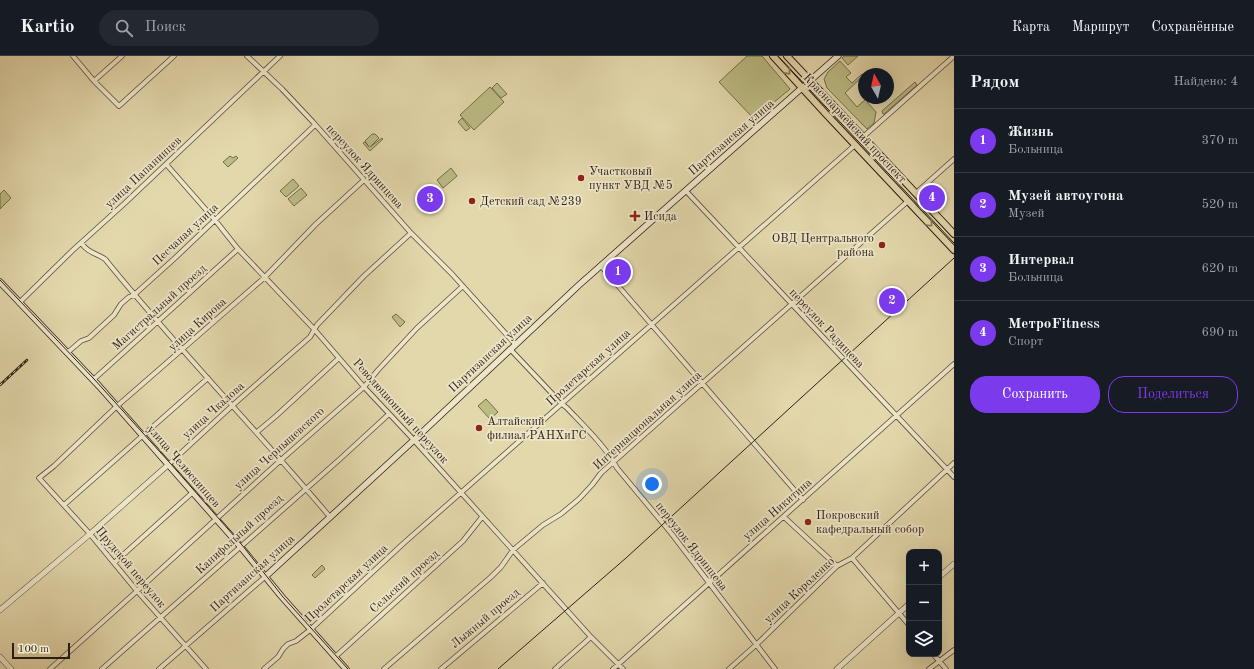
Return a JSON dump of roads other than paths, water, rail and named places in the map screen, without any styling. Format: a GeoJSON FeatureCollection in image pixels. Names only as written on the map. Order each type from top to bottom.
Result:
{"type":"FeatureCollection","features":[{"type":"Feature","properties":{"kind":"main road","name":"Красноармейский проспект"},"geometry":{"type":"LineString","coordinates":[[773,56],[954,250]]}},
{"type":"Feature","properties":{"kind":"main road","name":"Красноармейский проспект"},"geometry":{"type":"LineString","coordinates":[[787,56],[954,234]]}},
{"type":"Feature","properties":{"kind":"main road","name":"Партизанская улица"},"geometry":{"type":"LineString","coordinates":[[266,576],[414,440],[515,344],[838,56]]}},
{"type":"Feature","properties":{"kind":"main road"},"geometry":{"type":"LineString","coordinates":[[873,164],[882,157]]}},
{"type":"Feature","properties":{"kind":"main road","name":"улица Челюскинцев"},"geometry":{"type":"LineString","coordinates":[[0,282],[143,435],[266,576],[282,598],[346,669]]}},
{"type":"Feature","properties":{"kind":"street"},"geometry":{"type":"LineString","coordinates":[[73,56],[94,81],[119,106],[174,56]]}},
{"type":"Feature","properties":{"kind":"street"},"geometry":{"type":"LineString","coordinates":[[94,81],[122,56]]}},
{"type":"Feature","properties":{"kind":"street","name":"переулок Ядринцева"},"geometry":{"type":"LineString","coordinates":[[247,56],[282,89],[411,233],[515,344]]}},
{"type":"Feature","properties":{"kind":"street","name":"улица Папанинцев"},"geometry":{"type":"LineString","coordinates":[[19,303],[280,56]]}},
{"type":"Feature","properties":{"kind":"street"},"geometry":{"type":"LineString","coordinates":[[863,137],[954,56]]}},
{"type":"Feature","properties":{"kind":"street","name":"Песчаная улица"},"geometry":{"type":"LineString","coordinates":[[67,353],[81,341],[89,338],[114,316],[121,304],[128,297],[134,295],[315,125]]}},
{"type":"Feature","properties":{"kind":"street","name":"Пролетарская улица"},"geometry":{"type":"LineString","coordinates":[[264,669],[278,657],[288,644],[296,641],[310,629],[405,542],[855,145]]}},
{"type":"Feature","properties":{"kind":"street"},"geometry":{"type":"LineString","coordinates":[[916,193],[954,159]]}},
{"type":"Feature","properties":{"kind":"street","name":"Революционный переулок"},"geometry":{"type":"LineString","coordinates":[[166,164],[215,220],[238,250],[314,329],[364,387],[414,440],[591,637],[623,669]]}},
{"type":"Feature","properties":{"kind":"street","name":"улица Кирова"},"geometry":{"type":"LineString","coordinates":[[39,478],[54,466],[117,406],[264,278],[316,224],[364,180]]}},
{"type":"Feature","properties":{"kind":"street","name":"переулок Радищева"},"geometry":{"type":"LineString","coordinates":[[686,191],[954,477]]}},
{"type":"Feature","properties":{"kind":"street","name":"Интернациональная улица"},"geometry":{"type":"LineString","coordinates":[[384,669],[491,577],[501,567],[513,550],[543,525],[561,514],[573,504],[592,485],[601,473],[908,201]]}},
{"type":"Feature","properties":{"kind":"street","name":"улица Чкалова"},"geometry":{"type":"LineString","coordinates":[[0,610],[90,534],[310,337],[314,329],[364,276],[411,233]]}},
{"type":"Feature","properties":{"kind":"street"},"geometry":{"type":"LineString","coordinates":[[81,243],[89,252],[105,259],[157,322],[257,432],[330,517]]}},
{"type":"Feature","properties":{"kind":"street","name":"Магистральный проезд"},"geometry":{"type":"LineString","coordinates":[[93,380],[238,250]]}},
{"type":"Feature","properties":{"kind":"street"},"geometry":{"type":"LineString","coordinates":[[601,266],[803,500]]}},
{"type":"Feature","properties":{"kind":"street","name":"улица Чернышевского"},"geometry":{"type":"LineString","coordinates":[[50,669],[364,387],[417,328],[462,286]]}},
{"type":"Feature","properties":{"kind":"street","name":"переулок Ядринцева"},"geometry":{"type":"LineString","coordinates":[[510,349],[567,408],[614,462],[617,468],[671,533],[775,669]]}},
{"type":"Feature","properties":{"kind":"street"},"geometry":{"type":"LineString","coordinates":[[257,432],[339,358]]}},
{"type":"Feature","properties":{"kind":"street","name":"улица Никитина"},"geometry":{"type":"LineString","coordinates":[[613,669],[954,364]]}},
{"type":"Feature","properties":{"kind":"street"},"geometry":{"type":"LineString","coordinates":[[64,505],[208,378]]}},
{"type":"Feature","properties":{"kind":"street","name":"Канифольный проезд"},"geometry":{"type":"LineString","coordinates":[[102,669],[389,414]]}},
{"type":"Feature","properties":{"kind":"street","name":"улица Короленко"},"geometry":{"type":"LineString","coordinates":[[729,669],[757,644],[837,566],[852,558],[954,463]]}},
{"type":"Feature","properties":{"kind":"street","name":"Прудской переулок"},"geometry":{"type":"LineString","coordinates":[[39,478],[90,534],[137,592],[206,669]]}},
{"type":"Feature","properties":{"kind":"street"},"geometry":{"type":"LineString","coordinates":[[114,563],[193,492]]}},
{"type":"Feature","properties":{"kind":"street","name":"Сельский проезд"},"geometry":{"type":"LineString","coordinates":[[335,657],[463,541],[482,517]]}},
{"type":"Feature","properties":{"kind":"street"},"geometry":{"type":"LineString","coordinates":[[784,517],[837,566]]}},
{"type":"Feature","properties":{"kind":"street"},"geometry":{"type":"LineString","coordinates":[[852,558],[906,621]]}},
{"type":"Feature","properties":{"kind":"street"},"geometry":{"type":"LineString","coordinates":[[942,574],[954,564]]}},
{"type":"Feature","properties":{"kind":"street","name":"Партизанская улица"},"geometry":{"type":"LineString","coordinates":[[159,669],[266,576]]}},
{"type":"Feature","properties":{"kind":"street","name":"Лыжный проезд"},"geometry":{"type":"LineString","coordinates":[[441,669],[543,583]]}},
{"type":"Feature","properties":{"kind":"street"},"geometry":{"type":"LineString","coordinates":[[837,669],[906,607]]}},
{"type":"Feature","properties":{"kind":"street"},"geometry":{"type":"LineString","coordinates":[[555,669],[591,637]]}},
{"type":"Feature","properties":{"kind":"street"},"geometry":{"type":"LineString","coordinates":[[929,669],[954,650]]}},
{"type":"Feature","properties":{"kind":"street"},"geometry":{"type":"LineString","coordinates":[[0,657],[11,669]]}},
{"type":"Feature","properties":{"kind":"street"},"geometry":{"type":"LineString","coordinates":[[936,657],[946,669]]}},
{"type":"Feature","properties":{"kind":"tram line"},"geometry":{"type":"LineString","coordinates":[[778,56],[954,243]]}},
{"type":"Feature","properties":{"kind":"tram line"},"geometry":{"type":"LineString","coordinates":[[498,669],[626,558],[954,258]]}},
{"type":"Feature","properties":{"kind":"tram line"},"geometry":{"type":"LineString","coordinates":[[0,280],[94,379],[170,463],[242,545],[283,597],[348,669]]}},
{"type":"Feature","properties":{"kind":"railway"},"geometry":{"type":"LineString","coordinates":[[0,385],[27,360]]}},
{"type":"Feature","properties":{"kind":"place","name":"Участковый пункт УВД №5"},"geometry":{"type":"Point","coordinates":[581,178]}},
{"type":"Feature","properties":{"kind":"place","name":"МетроFitness"},"geometry":{"type":"Point","coordinates":[932,198]}},
{"type":"Feature","properties":{"kind":"place","name":"Интервал"},"geometry":{"type":"Point","coordinates":[430,199]}},
{"type":"Feature","properties":{"kind":"place","name":"Детский сад №239"},"geometry":{"type":"Point","coordinates":[472,201]}},
{"type":"Feature","properties":{"kind":"place","name":"Исида"},"geometry":{"type":"Point","coordinates":[635,216]}},
{"type":"Feature","properties":{"kind":"place","name":"ОВД Центрального района"},"geometry":{"type":"Point","coordinates":[882,245]}},
{"type":"Feature","properties":{"kind":"place","name":"Жизнь"},"geometry":{"type":"Point","coordinates":[618,272]}},
{"type":"Feature","properties":{"kind":"place","name":"Музей автоугона"},"geometry":{"type":"Point","coordinates":[892,301]}},
{"type":"Feature","properties":{"kind":"place","name":"Алтайский филиал РАНХиГС"},"geometry":{"type":"Point","coordinates":[479,428]}},
{"type":"Feature","properties":{"kind":"place","name":"Покровский кафедральный собор"},"geometry":{"type":"Point","coordinates":[808,522]}}]}
